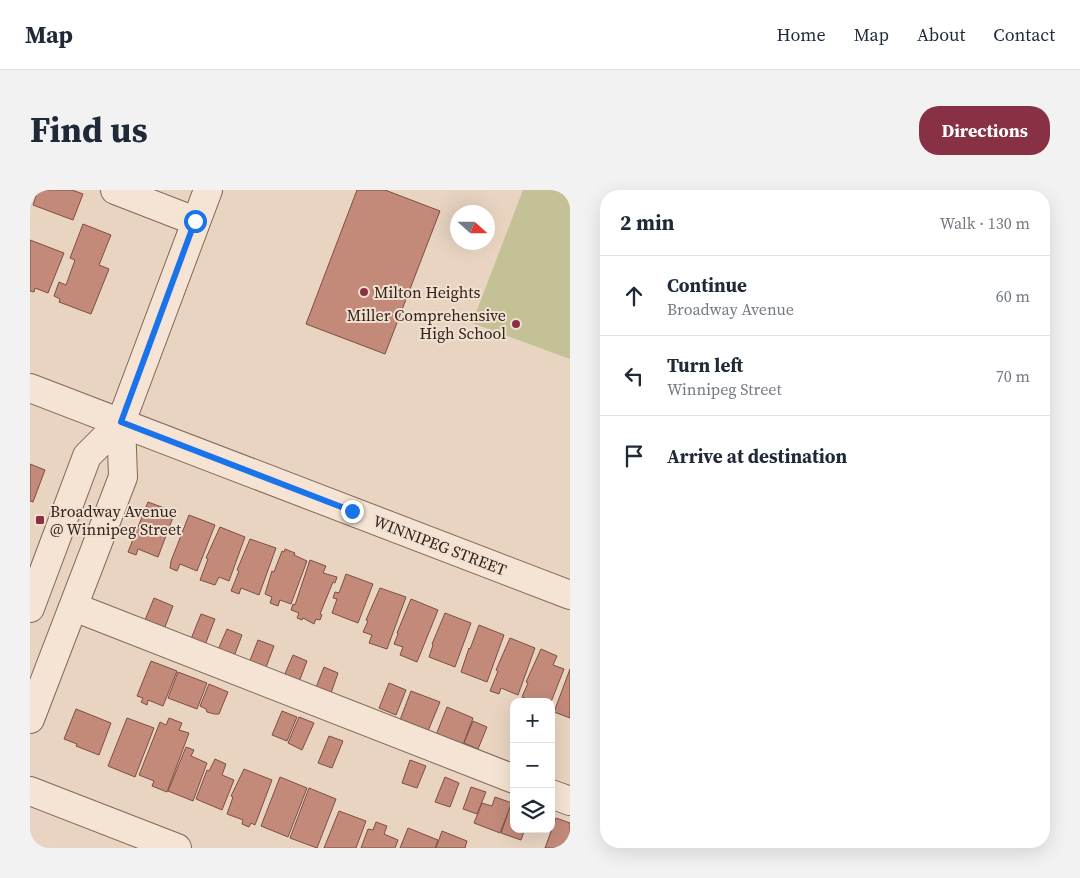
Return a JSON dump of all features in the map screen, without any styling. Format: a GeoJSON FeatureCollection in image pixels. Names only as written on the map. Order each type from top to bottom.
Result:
{"type":"FeatureCollection","features":[{"type":"Feature","properties":{"kind":"street"},"geometry":{"type":"LineString","coordinates":[[115,190],[195,221]]}},
{"type":"Feature","properties":{"kind":"street"},"geometry":{"type":"LineString","coordinates":[[30,719],[123,477],[121,422],[208,190]]}},
{"type":"Feature","properties":{"kind":"street","name":"WINNIPEG STREET"},"geometry":{"type":"LineString","coordinates":[[30,388],[570,594]]}},
{"type":"Feature","properties":{"kind":"street"},"geometry":{"type":"LineString","coordinates":[[32,597],[87,456],[121,422]]}},
{"type":"Feature","properties":{"kind":"street"},"geometry":{"type":"LineString","coordinates":[[74,607],[510,777]]}},
{"type":"Feature","properties":{"kind":"street"},"geometry":{"type":"LineString","coordinates":[[30,792],[177,848]]}},
{"type":"Feature","properties":{"kind":"street"},"geometry":{"type":"LineString","coordinates":[[555,795],[570,801]]}},
{"type":"Feature","properties":{"kind":"shaded area"},"geometry":{"type":"Polygon","coordinates":[[[523,190],[570,190],[570,359],[472,323],[523,190]]]}},
{"type":"Feature","properties":{"kind":"building"},"geometry":{"type":"Polygon","coordinates":[[[38,190],[72,190],[83,194],[73,220],[33,205],[38,190]]]}},
{"type":"Feature","properties":{"kind":"building","name":"Milton Heights"},"geometry":{"type":"Polygon","coordinates":[[[357,190],[385,190],[440,211],[385,354],[306,324],[357,190]]]}},
{"type":"Feature","properties":{"kind":"building"},"geometry":{"type":"Polygon","coordinates":[[[83,224],[111,235],[99,265],[109,269],[91,314],[59,302],[60,299],[54,296],[59,282],[66,285],[75,260],[70,258],[83,224]]]}},
{"type":"Feature","properties":{"kind":"building"},"geometry":{"type":"Polygon","coordinates":[[[30,240],[64,253],[48,293],[35,288],[34,292],[30,291],[30,240]]]}},
{"type":"Feature","properties":{"kind":"building"},"geometry":{"type":"Polygon","coordinates":[[[30,464],[45,470],[33,502],[30,501],[30,464]]]}},
{"type":"Feature","properties":{"kind":"building"},"geometry":{"type":"Polygon","coordinates":[[[148,502],[175,512],[158,557],[138,549],[136,555],[128,552],[148,502]]]}},
{"type":"Feature","properties":{"kind":"building"},"geometry":{"type":"Polygon","coordinates":[[[189,515],[215,525],[197,571],[180,564],[177,571],[170,568],[171,561],[189,515]]]}},
{"type":"Feature","properties":{"kind":"building"},"geometry":{"type":"Polygon","coordinates":[[[220,527],[245,537],[229,581],[219,577],[215,585],[200,580],[208,559],[206,558],[220,527]]]}},
{"type":"Feature","properties":{"kind":"building"},"geometry":{"type":"Polygon","coordinates":[[[250,539],[276,548],[259,595],[241,588],[239,594],[231,591],[239,571],[237,570],[250,539]]]}},
{"type":"Feature","properties":{"kind":"building"},"geometry":{"type":"Polygon","coordinates":[[[285,549],[307,561],[291,604],[280,600],[278,606],[270,603],[272,597],[265,594],[272,571],[274,572],[282,551],[284,552],[285,549]]]}},
{"type":"Feature","properties":{"kind":"building"},"geometry":{"type":"Polygon","coordinates":[[[310,560],[326,566],[323,573],[337,577],[335,583],[333,582],[320,614],[322,615],[320,620],[316,619],[314,624],[303,618],[302,620],[297,618],[299,613],[291,610],[293,604],[295,605],[310,560]]]}},
{"type":"Feature","properties":{"kind":"building"},"geometry":{"type":"Polygon","coordinates":[[[346,574],[373,584],[358,623],[332,613],[337,599],[333,598],[335,592],[339,593],[346,574]]]}},
{"type":"Feature","properties":{"kind":"building"},"geometry":{"type":"Polygon","coordinates":[[[380,588],[406,597],[387,649],[369,643],[372,635],[363,632],[368,621],[366,620],[380,588]]]}},
{"type":"Feature","properties":{"kind":"building"},"geometry":{"type":"Polygon","coordinates":[[[154,598],[173,606],[163,632],[143,625],[154,598]]]}},
{"type":"Feature","properties":{"kind":"building"},"geometry":{"type":"Polygon","coordinates":[[[411,599],[438,610],[417,662],[400,655],[403,647],[394,644],[411,599]]]}},
{"type":"Feature","properties":{"kind":"building"},"geometry":{"type":"Polygon","coordinates":[[[445,613],[471,623],[455,667],[429,657],[432,644],[445,613]]]}},
{"type":"Feature","properties":{"kind":"building"},"geometry":{"type":"Polygon","coordinates":[[[201,614],[215,619],[205,645],[191,639],[201,614]]]}},
{"type":"Feature","properties":{"kind":"building"},"geometry":{"type":"Polygon","coordinates":[[[479,625],[504,635],[487,682],[461,672],[479,625]]]}},
{"type":"Feature","properties":{"kind":"building"},"geometry":{"type":"Polygon","coordinates":[[[227,629],[242,635],[233,659],[217,652],[227,629]]]}},
{"type":"Feature","properties":{"kind":"building"},"geometry":{"type":"Polygon","coordinates":[[[510,638],[535,648],[518,695],[501,688],[499,694],[490,691],[498,671],[496,670],[510,638]]]}},
{"type":"Feature","properties":{"kind":"building"},"geometry":{"type":"Polygon","coordinates":[[[258,640],[274,646],[265,670],[249,663],[258,640]]]}},
{"type":"Feature","properties":{"kind":"building"},"geometry":{"type":"Polygon","coordinates":[[[541,649],[557,656],[553,665],[564,669],[553,698],[522,697],[528,683],[526,682],[541,649]]]}},
{"type":"Feature","properties":{"kind":"building"},"geometry":{"type":"Polygon","coordinates":[[[293,655],[307,661],[299,682],[284,676],[293,655]]]}},
{"type":"Feature","properties":{"kind":"building"},"geometry":{"type":"Polygon","coordinates":[[[151,661],[177,671],[163,706],[148,700],[147,705],[141,702],[143,698],[137,696],[151,661]]]}},
{"type":"Feature","properties":{"kind":"building"},"geometry":{"type":"Polygon","coordinates":[[[324,667],[338,673],[330,696],[315,690],[324,667]]]}},
{"type":"Feature","properties":{"kind":"building"},"geometry":{"type":"Polygon","coordinates":[[[570,669],[570,718],[555,712],[570,669]]]}},
{"type":"Feature","properties":{"kind":"building"},"geometry":{"type":"Polygon","coordinates":[[[178,672],[207,683],[197,709],[168,698],[178,672]]]}},
{"type":"Feature","properties":{"kind":"building"},"geometry":{"type":"Polygon","coordinates":[[[389,683],[406,690],[396,715],[379,708],[389,683]]]}},
{"type":"Feature","properties":{"kind":"building"},"geometry":{"type":"Polygon","coordinates":[[[209,684],[228,692],[219,714],[207,712],[206,709],[200,706],[209,684]]]}},
{"type":"Feature","properties":{"kind":"building"},"geometry":{"type":"Polygon","coordinates":[[[411,691],[440,702],[428,731],[400,720],[411,691]]]}},
{"type":"Feature","properties":{"kind":"building"},"geometry":{"type":"Polygon","coordinates":[[[447,707],[473,718],[463,745],[436,735],[447,707]]]}},
{"type":"Feature","properties":{"kind":"building"},"geometry":{"type":"Polygon","coordinates":[[[76,709],[111,723],[99,755],[64,739],[76,709]]]}},
{"type":"Feature","properties":{"kind":"building"},"geometry":{"type":"Polygon","coordinates":[[[282,711],[297,717],[287,741],[272,735],[282,711]]]}},
{"type":"Feature","properties":{"kind":"building"},"geometry":{"type":"Polygon","coordinates":[[[299,717],[314,723],[302,750],[288,743],[299,717]]]}},
{"type":"Feature","properties":{"kind":"building"},"geometry":{"type":"Polygon","coordinates":[[[127,718],[154,728],[135,777],[108,766],[127,718]]]}},
{"type":"Feature","properties":{"kind":"building"},"geometry":{"type":"Polygon","coordinates":[[[169,718],[182,723],[179,730],[189,733],[167,792],[152,786],[154,781],[139,775],[160,722],[166,725],[169,718]]]}},
{"type":"Feature","properties":{"kind":"building"},"geometry":{"type":"Polygon","coordinates":[[[473,721],[487,727],[478,749],[464,743],[473,721]]]}},
{"type":"Feature","properties":{"kind":"building"},"geometry":{"type":"Polygon","coordinates":[[[329,736],[343,741],[332,768],[318,763],[329,736]]]}},
{"type":"Feature","properties":{"kind":"building"},"geometry":{"type":"Polygon","coordinates":[[[186,747],[194,750],[191,756],[207,763],[193,801],[168,791],[186,747]]]}},
{"type":"Feature","properties":{"kind":"building"},"geometry":{"type":"Polygon","coordinates":[[[215,759],[226,764],[222,775],[234,780],[222,810],[196,799],[207,770],[209,771],[215,759]]]}},
{"type":"Feature","properties":{"kind":"building"},"geometry":{"type":"Polygon","coordinates":[[[410,760],[426,766],[417,788],[402,783],[410,760]]]}},
{"type":"Feature","properties":{"kind":"building"},"geometry":{"type":"Polygon","coordinates":[[[244,769],[272,780],[255,825],[251,823],[249,827],[242,824],[243,820],[227,814],[233,797],[231,796],[244,769]]]}},
{"type":"Feature","properties":{"kind":"building"},"geometry":{"type":"Polygon","coordinates":[[[280,777],[307,788],[288,837],[261,826],[280,777]]]}},
{"type":"Feature","properties":{"kind":"building"},"geometry":{"type":"Polygon","coordinates":[[[445,777],[459,783],[450,807],[435,802],[445,777]]]}},
{"type":"Feature","properties":{"kind":"building"},"geometry":{"type":"Polygon","coordinates":[[[471,787],[486,792],[477,814],[463,809],[471,787]]]}},
{"type":"Feature","properties":{"kind":"building"},"geometry":{"type":"Polygon","coordinates":[[[309,788],[336,799],[317,848],[290,838],[309,788]]]}},
{"type":"Feature","properties":{"kind":"building"},"geometry":{"type":"Polygon","coordinates":[[[495,797],[510,802],[510,808],[500,833],[474,823],[482,803],[492,806],[495,797]]]}},
{"type":"Feature","properties":{"kind":"building"},"geometry":{"type":"Polygon","coordinates":[[[510,807],[510,833],[524,833],[521,840],[501,833],[510,807]]]}},
{"type":"Feature","properties":{"kind":"building"},"geometry":{"type":"Polygon","coordinates":[[[339,811],[366,821],[356,848],[324,848],[339,811]]]}},
{"type":"Feature","properties":{"kind":"building"},"geometry":{"type":"Polygon","coordinates":[[[556,818],[570,823],[570,848],[545,848],[550,833],[555,833],[556,818]]]}},
{"type":"Feature","properties":{"kind":"building"},"geometry":{"type":"Polygon","coordinates":[[[376,822],[387,826],[384,834],[398,840],[395,848],[361,848],[368,829],[373,830],[376,822]]]}},
{"type":"Feature","properties":{"kind":"building"},"geometry":{"type":"Polygon","coordinates":[[[408,828],[438,840],[435,848],[400,848],[408,828]]]}},
{"type":"Feature","properties":{"kind":"building"},"geometry":{"type":"Polygon","coordinates":[[[442,831],[467,841],[465,848],[436,848],[442,831]]]}},
{"type":"Feature","properties":{"kind":"place","name":"Milton Heights"},"geometry":{"type":"Point","coordinates":[364,292]}},
{"type":"Feature","properties":{"kind":"place","name":"Miller Comprehensive High School"},"geometry":{"type":"Point","coordinates":[516,324]}},
{"type":"Feature","properties":{"kind":"place","name":"Broadway Avenue @ Winnipeg Street"},"geometry":{"type":"Point","coordinates":[40,520]}},
{"type":"Feature","properties":{"kind":"route"},"geometry":{"type":"LineString","coordinates":[[195,221],[121,422],[352,511]]}}]}
